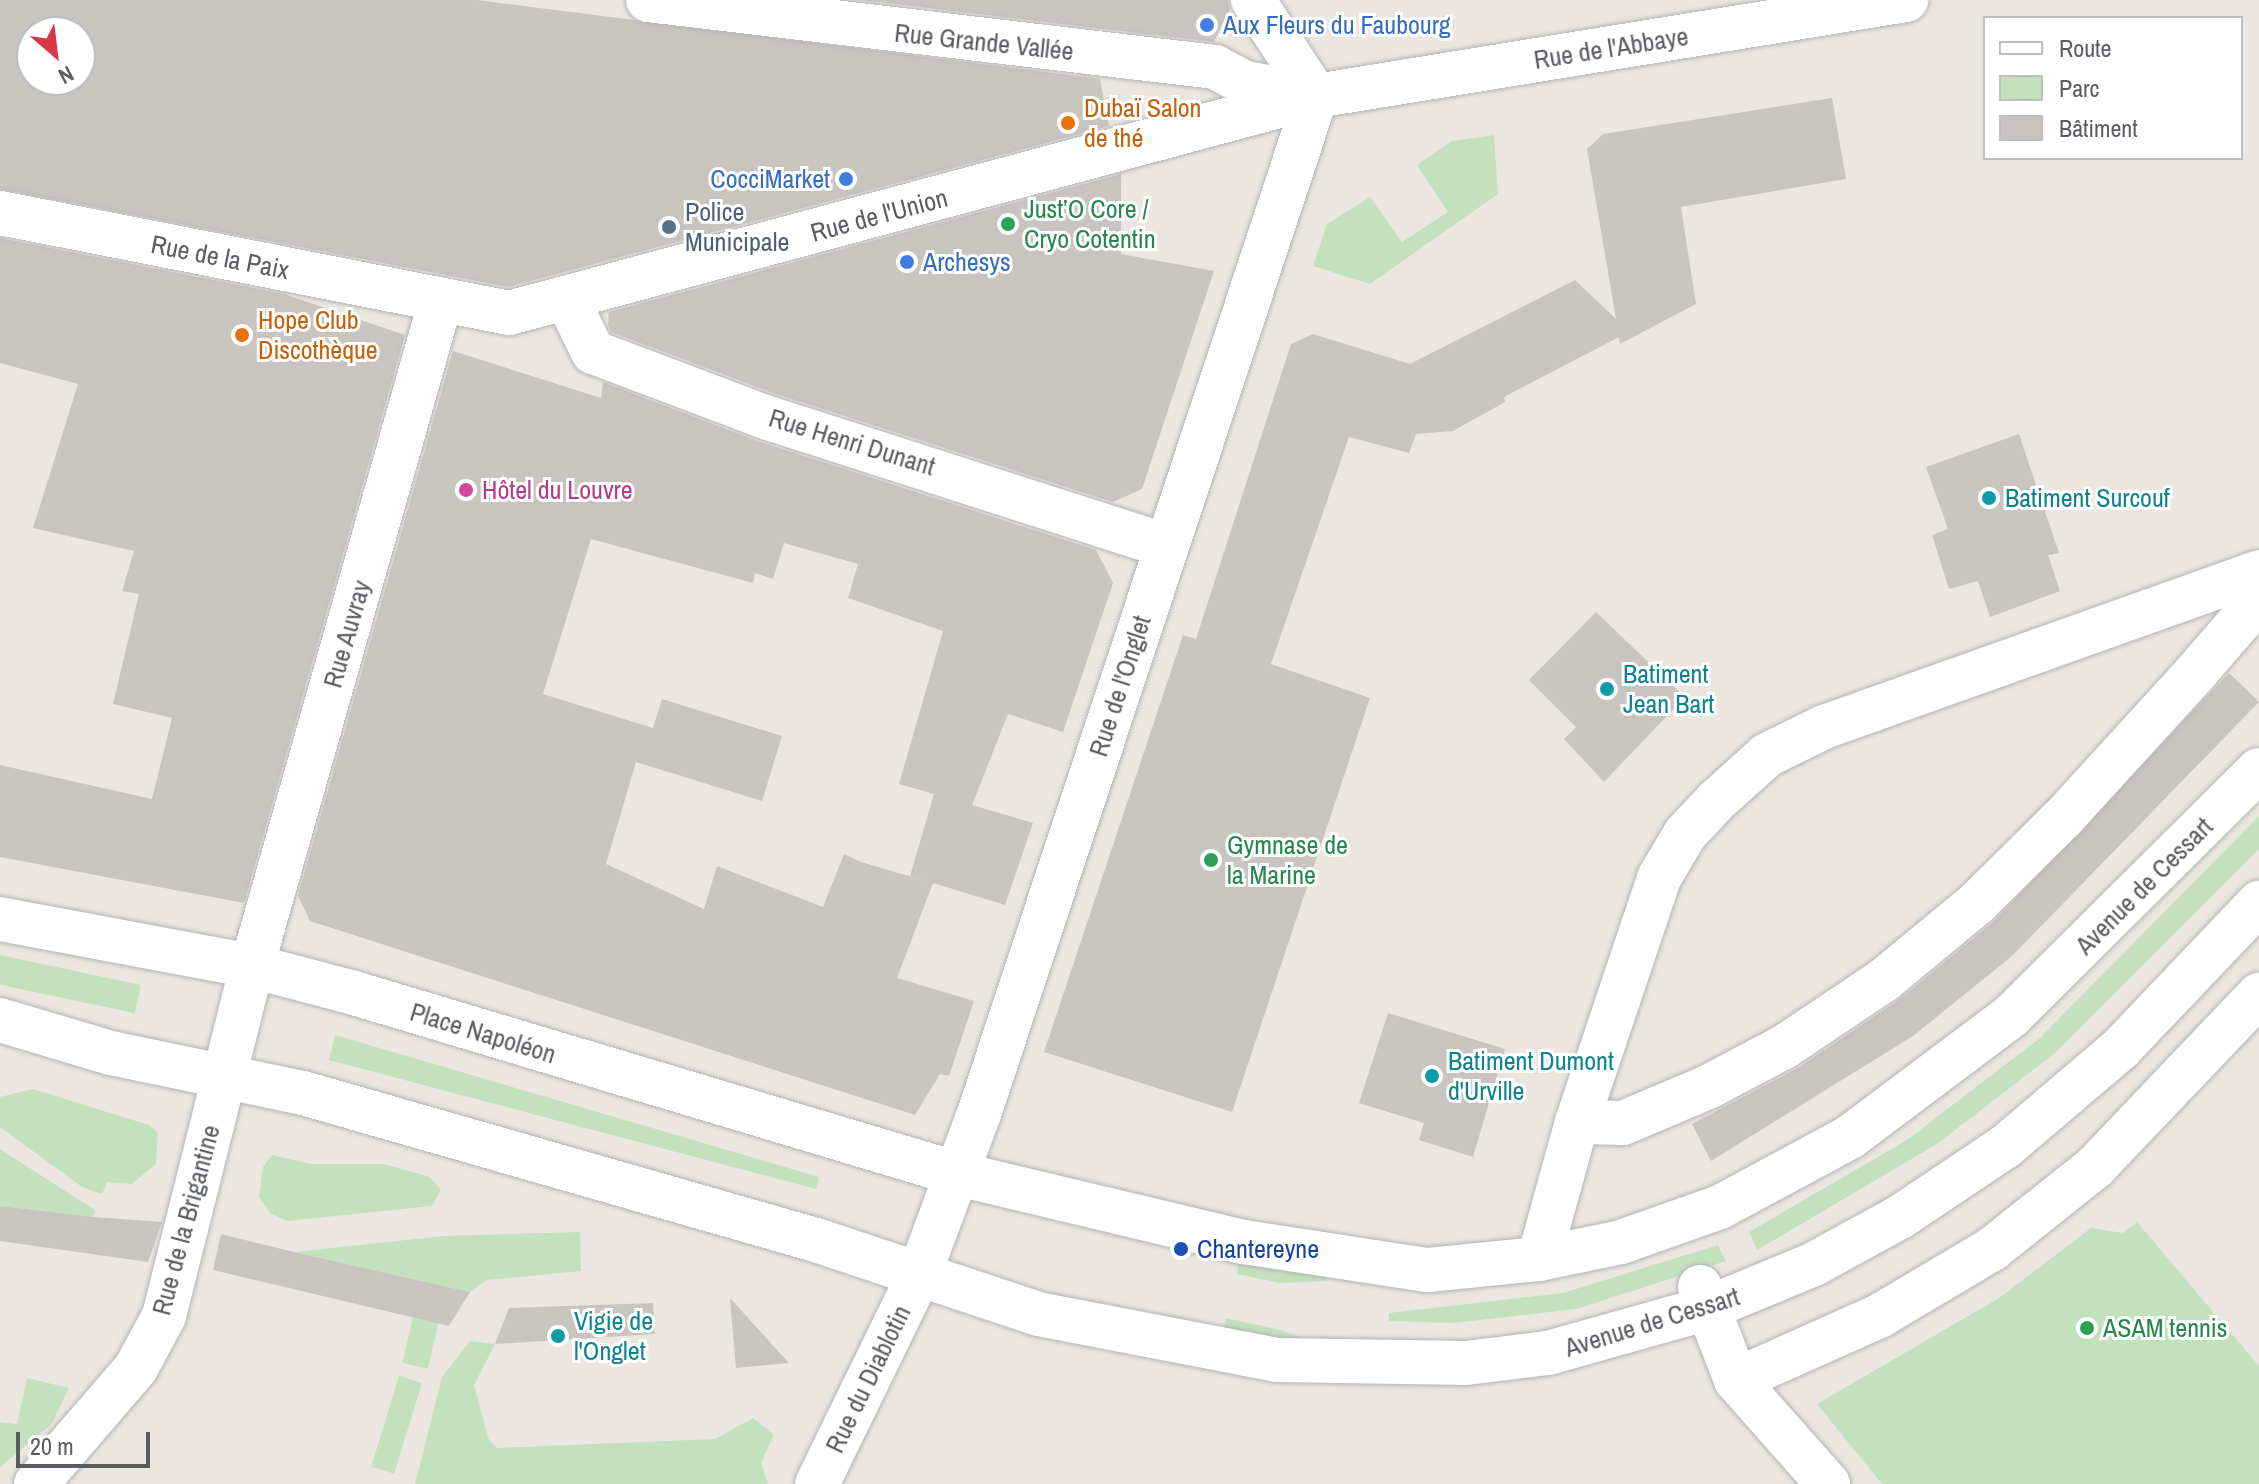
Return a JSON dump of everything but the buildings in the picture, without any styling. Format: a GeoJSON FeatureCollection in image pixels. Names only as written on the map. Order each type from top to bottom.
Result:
{"type":"FeatureCollection","features":[{"type":"Feature","properties":{"kind":"street","name":"Rue Grande Vallée"},"geometry":{"type":"LineString","coordinates":[[648,0],[1215,67],[1245,83],[1316,96]]}},
{"type":"Feature","properties":{"kind":"street"},"geometry":{"type":"LineString","coordinates":[[1253,0],[1316,96]]}},
{"type":"Feature","properties":{"kind":"street","name":"Rue de l'Abbaye"},"geometry":{"type":"LineString","coordinates":[[1316,96],[1906,0]]}},
{"type":"Feature","properties":{"kind":"street","name":"Rue de l'Union"},"geometry":{"type":"LineString","coordinates":[[441,300],[509,313],[568,301],[1316,96]]}},
{"type":"Feature","properties":{"kind":"street","name":"Rue de l'Onglet"},"geometry":{"type":"LineString","coordinates":[[919,1275],[958,1174],[1316,96]]}},
{"type":"Feature","properties":{"kind":"street","name":"Rue de la Paix"},"geometry":{"type":"LineString","coordinates":[[0,213],[441,300]]}},
{"type":"Feature","properties":{"kind":"street","name":"Rue Auvray"},"geometry":{"type":"LineString","coordinates":[[252,966],[441,300]]}},
{"type":"Feature","properties":{"kind":"street","name":"Rue Henri Dunant"},"geometry":{"type":"LineString","coordinates":[[568,301],[593,352],[765,417],[1167,546]]}},
{"type":"Feature","properties":{"kind":"street"},"geometry":{"type":"LineString","coordinates":[[1539,1259],[1577,1122],[1661,875],[1685,834],[1767,755],[1969,673],[2254,574],[2250,610],[2155,718],[1977,903],[1884,980],[1784,1047],[1710,1086],[1623,1123],[1577,1122]]}},
{"type":"Feature","properties":{"kind":"street","name":"Avenue de Cessart"},"geometry":{"type":"LineString","coordinates":[[958,1174],[1341,1261],[1428,1270],[1539,1259],[1621,1242],[1720,1207],[1850,1137],[2011,1016],[2259,770]]}},
{"type":"Feature","properties":{"kind":"street","name":"Avenue de Cessart"},"geometry":{"type":"LineString","coordinates":[[919,1275],[1038,1314],[1277,1360],[1369,1366],[1548,1353],[1704,1298],[1888,1224],[2006,1146],[2120,1049],[2259,903]]}},
{"type":"Feature","properties":{"kind":"street","name":"Place Napoléon"},"geometry":{"type":"LineString","coordinates":[[0,919],[252,966],[958,1174]]}},
{"type":"Feature","properties":{"kind":"street","name":"Rue de la Brigantine"},"geometry":{"type":"LineString","coordinates":[[56,1478],[136,1368],[164,1316],[252,966]]}},
{"type":"Feature","properties":{"kind":"street"},"geometry":{"type":"LineString","coordinates":[[1736,1380],[1881,1315],[2004,1240],[2095,1167],[2259,995]]}},
{"type":"Feature","properties":{"kind":"street"},"geometry":{"type":"LineString","coordinates":[[0,1020],[111,1053],[319,1098],[919,1275]]}},
{"type":"Feature","properties":{"kind":"street","name":"Rue du Diablotin"},"geometry":{"type":"LineString","coordinates":[[817,1484],[919,1275]]}},
{"type":"Feature","properties":{"kind":"street"},"geometry":{"type":"LineString","coordinates":[[1704,1298],[1736,1380],[1828,1484]]}},
{"type":"Feature","properties":{"kind":"green space"},"geometry":{"type":"Polygon","coordinates":[[[1494,135],[1498,194],[1370,284],[1313,266],[1327,224],[1370,197],[1402,242],[1448,212],[1417,165],[1452,141],[1494,135]]]}},
{"type":"Feature","properties":{"kind":"green space"},"geometry":{"type":"Polygon","coordinates":[[[2259,816],[2259,849],[2055,1053],[1937,1144],[1757,1250],[1749,1232],[1907,1140],[2040,1038],[2259,816]]]}},
{"type":"Feature","properties":{"kind":"green space"},"geometry":{"type":"Polygon","coordinates":[[[0,955],[141,985],[135,1013],[0,985],[0,955]]]}},
{"type":"Feature","properties":{"kind":"green space"},"geometry":{"type":"Polygon","coordinates":[[[335,1035],[819,1177],[816,1189],[329,1060],[335,1035]]]}},
{"type":"Feature","properties":{"kind":"green space"},"geometry":{"type":"Polygon","coordinates":[[[33,1089],[149,1125],[158,1133],[156,1164],[132,1184],[107,1182],[102,1194],[82,1187],[0,1127],[0,1097],[33,1089]]]}},
{"type":"Feature","properties":{"kind":"green space"},"geometry":{"type":"Polygon","coordinates":[[[0,1149],[95,1210],[94,1217],[0,1206],[0,1149]]]}},
{"type":"Feature","properties":{"kind":"green space"},"geometry":{"type":"Polygon","coordinates":[[[272,1155],[311,1164],[384,1164],[430,1177],[441,1190],[432,1206],[287,1221],[270,1213],[259,1197],[263,1167],[272,1155]]]}},
{"type":"Feature","properties":{"kind":"green space","name":"ASAM tennis"},"geometry":{"type":"Polygon","coordinates":[[[2137,1222],[2259,1366],[2259,1484],[1882,1484],[1817,1404],[1999,1298],[2091,1228],[2123,1233],[2137,1222]]]}},
{"type":"Feature","properties":{"kind":"green space"},"geometry":{"type":"Polygon","coordinates":[[[580,1232],[581,1271],[487,1280],[470,1292],[294,1252],[443,1236],[580,1232]]]}},
{"type":"Feature","properties":{"kind":"green space"},"geometry":{"type":"Polygon","coordinates":[[[1718,1245],[1726,1261],[1576,1309],[1454,1323],[1389,1321],[1389,1313],[1563,1293],[1718,1245]]]}},
{"type":"Feature","properties":{"kind":"green space"},"geometry":{"type":"Polygon","coordinates":[[[1239,1257],[1327,1273],[1326,1281],[1280,1283],[1237,1274],[1239,1257]]]}},
{"type":"Feature","properties":{"kind":"green space"},"geometry":{"type":"Polygon","coordinates":[[[413,1317],[438,1323],[428,1369],[402,1363],[413,1317]]]}},
{"type":"Feature","properties":{"kind":"green space"},"geometry":{"type":"Polygon","coordinates":[[[1226,1318],[1277,1329],[1310,1341],[1222,1337],[1226,1318]]]}},
{"type":"Feature","properties":{"kind":"green space"},"geometry":{"type":"Polygon","coordinates":[[[470,1341],[495,1344],[474,1385],[489,1440],[497,1448],[715,1439],[753,1418],[774,1435],[761,1463],[768,1484],[415,1484],[442,1377],[470,1341]]]}},
{"type":"Feature","properties":{"kind":"green space"},"geometry":{"type":"Polygon","coordinates":[[[399,1376],[422,1383],[394,1474],[371,1467],[399,1376]]]}},
{"type":"Feature","properties":{"kind":"green space"},"geometry":{"type":"Polygon","coordinates":[[[27,1378],[69,1388],[52,1424],[0,1467],[0,1422],[17,1424],[27,1378]]]}},
{"type":"Feature","properties":{"kind":"place","name":"Aux Fleurs du Faubourg"},"geometry":{"type":"Point","coordinates":[1207,25]}},
{"type":"Feature","properties":{"kind":"place","name":"Dubaï Salon de thé"},"geometry":{"type":"Point","coordinates":[1068,123]}},
{"type":"Feature","properties":{"kind":"place","name":"CocciMarket"},"geometry":{"type":"Point","coordinates":[846,179]}},
{"type":"Feature","properties":{"kind":"place","name":"Just’O Core / Cryo Cotentin"},"geometry":{"type":"Point","coordinates":[1008,224]}},
{"type":"Feature","properties":{"kind":"place","name":"Police Municipale"},"geometry":{"type":"Point","coordinates":[669,227]}},
{"type":"Feature","properties":{"kind":"place","name":"Archesys"},"geometry":{"type":"Point","coordinates":[907,262]}},
{"type":"Feature","properties":{"kind":"place","name":"Hope Club Discothèque"},"geometry":{"type":"Point","coordinates":[242,335]}},
{"type":"Feature","properties":{"kind":"place","name":"Hôtel du Louvre"},"geometry":{"type":"Point","coordinates":[466,490]}},
{"type":"Feature","properties":{"kind":"place","name":"Batiment Surcouf"},"geometry":{"type":"Point","coordinates":[1989,498]}},
{"type":"Feature","properties":{"kind":"place","name":"Batiment Jean Bart"},"geometry":{"type":"Point","coordinates":[1607,689]}},
{"type":"Feature","properties":{"kind":"place","name":"Gymnase de la Marine"},"geometry":{"type":"Point","coordinates":[1211,860]}},
{"type":"Feature","properties":{"kind":"place","name":"Batiment Dumont d'Urville"},"geometry":{"type":"Point","coordinates":[1432,1076]}},
{"type":"Feature","properties":{"kind":"place","name":"Chantereyne"},"geometry":{"type":"Point","coordinates":[1181,1249]}},
{"type":"Feature","properties":{"kind":"place","name":"ASAM tennis"},"geometry":{"type":"Point","coordinates":[2087,1328]}},
{"type":"Feature","properties":{"kind":"place","name":"Vigie de l'Onglet"},"geometry":{"type":"Point","coordinates":[558,1336]}}]}
